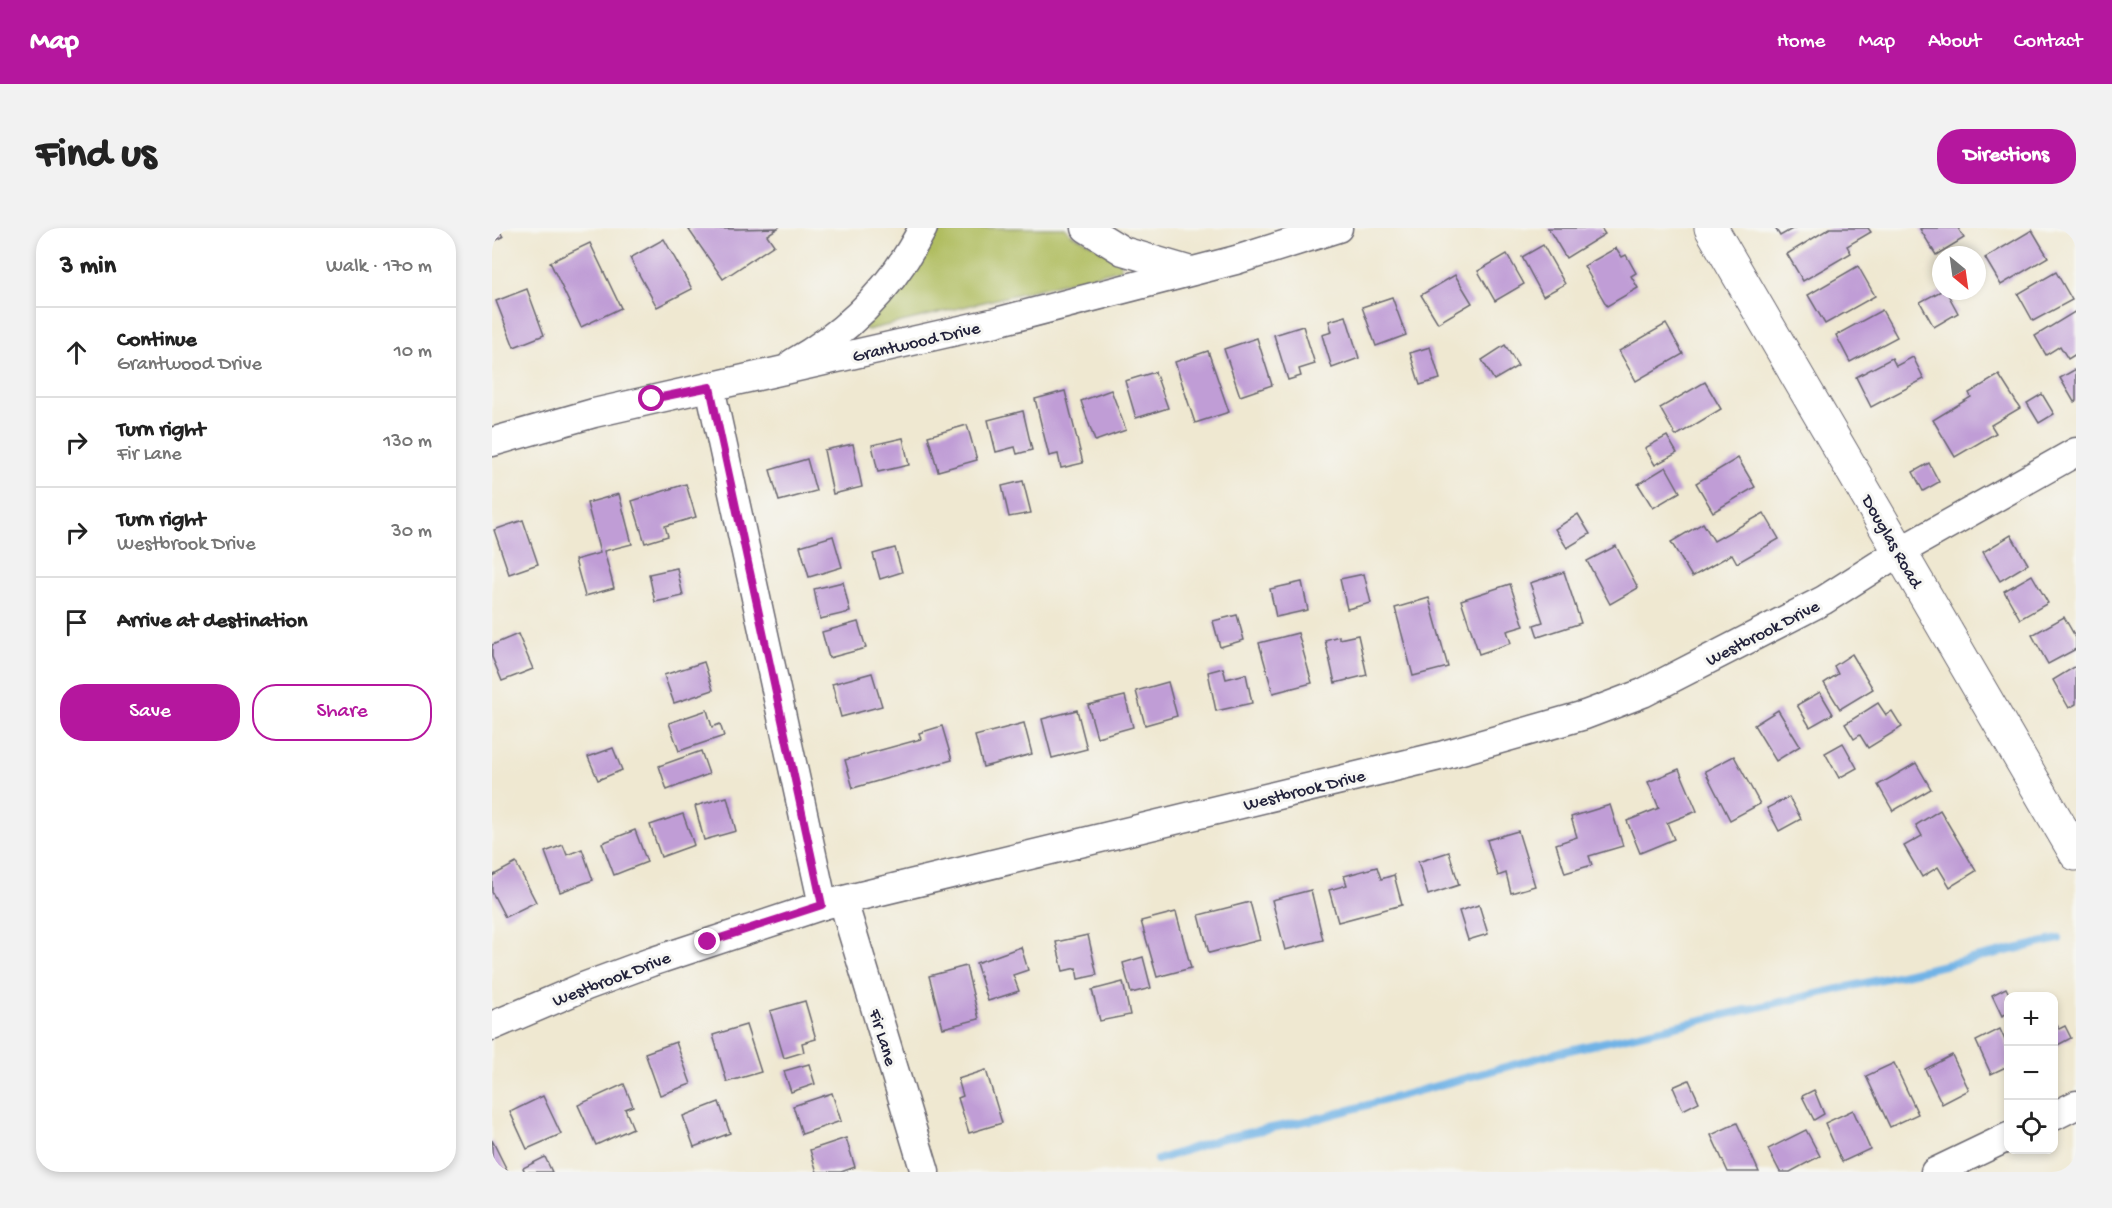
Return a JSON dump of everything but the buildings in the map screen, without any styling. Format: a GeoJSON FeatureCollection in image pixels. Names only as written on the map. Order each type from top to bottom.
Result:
{"type":"FeatureCollection","features":[{"type":"Feature","properties":{"kind":"street"},"geometry":{"type":"LineString","coordinates":[[777,372],[841,332],[889,282],[904,262],[922,228]]}},
{"type":"Feature","properties":{"kind":"street"},"geometry":{"type":"LineString","coordinates":[[1086,228],[1123,251],[1192,272]]}},
{"type":"Feature","properties":{"kind":"street","name":"Grantwood Drive"},"geometry":{"type":"LineString","coordinates":[[492,442],[594,413],[996,322],[1192,272],[1292,244],[1338,228]]}},
{"type":"Feature","properties":{"kind":"street","name":"Douglas Road"},"geometry":{"type":"LineString","coordinates":[[1711,228],[2076,854]]}},
{"type":"Feature","properties":{"kind":"street","name":"Fir Lane"},"geometry":{"type":"LineString","coordinates":[[710,387],[833,903],[925,1172]]}},
{"type":"Feature","properties":{"kind":"street","name":"Westbrook Drive"},"geometry":{"type":"LineString","coordinates":[[492,1026],[586,986],[651,962],[833,903],[1444,755],[1585,715],[1643,693],[1824,600],[1899,552],[2076,452]]}},
{"type":"Feature","properties":{"kind":"street"},"geometry":{"type":"LineString","coordinates":[[2058,1114],[2076,1106]]}},
{"type":"Feature","properties":{"kind":"street"},"geometry":{"type":"LineString","coordinates":[[1935,1172],[2004,1139]]}},
{"type":"Feature","properties":{"kind":"green space"},"geometry":{"type":"Polygon","coordinates":[[[930,228],[1065,228],[1071,234],[1120,258],[1121,269],[868,330],[860,327],[930,228]]]}},
{"type":"Feature","properties":{"kind":"waterway"},"geometry":{"type":"LineString","coordinates":[[1157,1160],[1219,1139],[1320,1118],[1556,1053],[2059,939]]}},
{"type":"Feature","properties":{"kind":"route"},"geometry":{"type":"LineString","coordinates":[[652,399],[710,387],[822,905],[708,942]]}}]}
